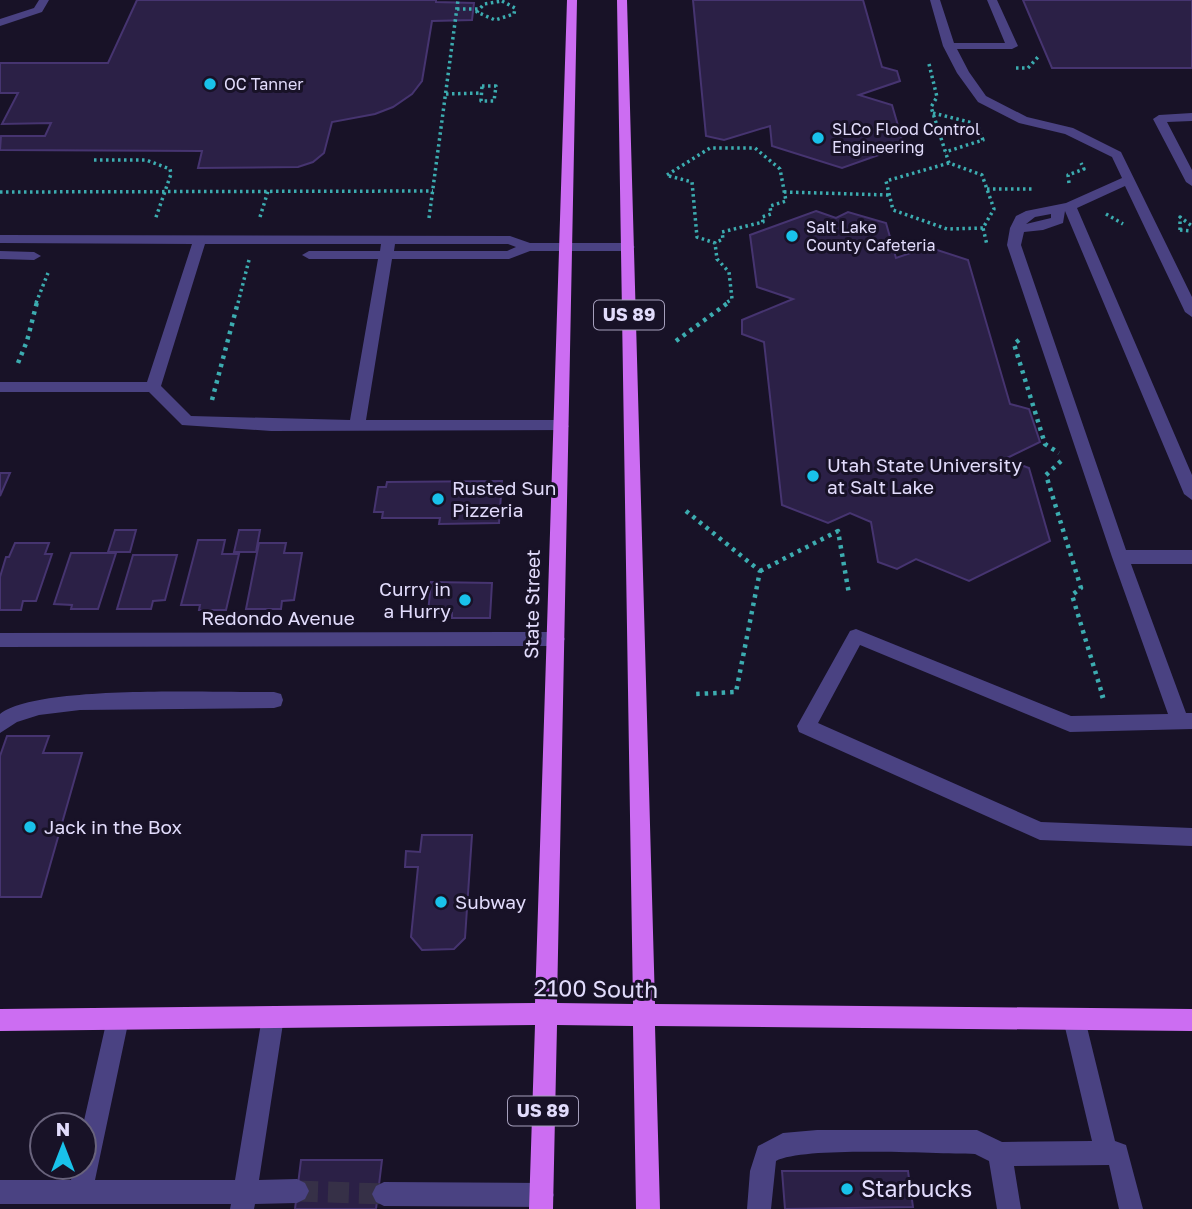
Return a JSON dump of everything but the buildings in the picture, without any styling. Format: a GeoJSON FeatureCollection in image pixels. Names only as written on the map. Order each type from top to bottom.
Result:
{"type":"FeatureCollection","features":[{"type":"Feature","properties":{"kind":"main road","name":"State Street"},"geometry":{"type":"LineString","coordinates":[[541,1202],[572,0]]}},
{"type":"Feature","properties":{"kind":"main road","name":"US 89"},"geometry":{"type":"LineString","coordinates":[[622,0],[648,1209]]}},
{"type":"Feature","properties":{"kind":"main road","name":"2100 South"},"geometry":{"type":"LineString","coordinates":[[0,1020],[546,1014],[1192,1020]]}},
{"type":"Feature","properties":{"kind":"street"},"geometry":{"type":"LineString","coordinates":[[0,23],[38,9],[44,0]]}},
{"type":"Feature","properties":{"kind":"street"},"geometry":{"type":"LineString","coordinates":[[935,0],[949,46],[963,73],[982,99],[1023,120],[1069,131],[1117,155],[1192,312]]}},
{"type":"Feature","properties":{"kind":"street"},"geometry":{"type":"LineString","coordinates":[[949,46],[1012,46],[992,0]]}},
{"type":"Feature","properties":{"kind":"street"},"geometry":{"type":"LineString","coordinates":[[1192,117],[1159,119],[1192,182]]}},
{"type":"Feature","properties":{"kind":"street"},"geometry":{"type":"LineString","coordinates":[[1129,180],[1063,208],[1058,220],[1047,226],[1034,229],[1017,228],[1014,245],[1120,557],[1186,721],[1070,724],[856,636],[806,726],[1040,831],[1192,836]]}},
{"type":"Feature","properties":{"kind":"street"},"geometry":{"type":"LineString","coordinates":[[1063,208],[1192,494]]}},
{"type":"Feature","properties":{"kind":"street"},"geometry":{"type":"LineString","coordinates":[[0,239],[200,239],[509,255],[528,247]]}},
{"type":"Feature","properties":{"kind":"street"},"geometry":{"type":"LineString","coordinates":[[153,387],[200,239]]}},
{"type":"Feature","properties":{"kind":"street"},"geometry":{"type":"LineString","coordinates":[[309,255],[388,247],[426,240],[510,240],[528,247],[628,247]]}},
{"type":"Feature","properties":{"kind":"street"},"geometry":{"type":"LineString","coordinates":[[357,425],[388,247]]}},
{"type":"Feature","properties":{"kind":"street"},"geometry":{"type":"LineString","coordinates":[[0,256],[34,256]]}},
{"type":"Feature","properties":{"kind":"street"},"geometry":{"type":"LineString","coordinates":[[0,387],[153,387],[187,421],[561,426]]}},
{"type":"Feature","properties":{"kind":"street"},"geometry":{"type":"LineString","coordinates":[[1120,557],[1192,557]]}},
{"type":"Feature","properties":{"kind":"street","name":"Redondo Avenue"},"geometry":{"type":"LineString","coordinates":[[0,640],[556,639]]}},
{"type":"Feature","properties":{"kind":"street"},"geometry":{"type":"LineString","coordinates":[[0,725],[11,716],[38,707],[80,702],[274,700]]}},
{"type":"Feature","properties":{"kind":"street"},"geometry":{"type":"LineString","coordinates":[[243,1200],[273,1017]]}},
{"type":"Feature","properties":{"kind":"street"},"geometry":{"type":"LineString","coordinates":[[80,1192],[118,1019]]}},
{"type":"Feature","properties":{"kind":"street"},"geometry":{"type":"LineString","coordinates":[[1074,1019],[1105,1153]]}},
{"type":"Feature","properties":{"kind":"street"},"geometry":{"type":"LineString","coordinates":[[759,1209],[766,1154],[783,1145],[817,1142],[977,1142],[1000,1154],[1118,1153],[1131,1209]]}},
{"type":"Feature","properties":{"kind":"street"},"geometry":{"type":"LineString","coordinates":[[1000,1154],[1009,1209]]}},
{"type":"Feature","properties":{"kind":"street"},"geometry":{"type":"LineString","coordinates":[[0,1192],[80,1192],[243,1200],[297,1191]]}},
{"type":"Feature","properties":{"kind":"street"},"geometry":{"type":"LineString","coordinates":[[383,1194],[541,1202]]}},
{"type":"Feature","properties":{"kind":"path"},"geometry":{"type":"LineString","coordinates":[[426,240],[458,0]]}},
{"type":"Feature","properties":{"kind":"path"},"geometry":{"type":"LineString","coordinates":[[457,9],[478,9],[490,2],[502,1],[512,5],[515,11],[505,19],[493,20],[479,15],[478,9]]}},
{"type":"Feature","properties":{"kind":"path"},"geometry":{"type":"LineString","coordinates":[[930,68],[937,97],[931,107],[949,163]]}},
{"type":"Feature","properties":{"kind":"path"},"geometry":{"type":"LineString","coordinates":[[482,86],[496,86],[494,101],[481,101],[482,93],[482,86]]}},
{"type":"Feature","properties":{"kind":"path"},"geometry":{"type":"LineString","coordinates":[[935,90],[944,90]]}},
{"type":"Feature","properties":{"kind":"path"},"geometry":{"type":"LineString","coordinates":[[446,94],[482,93]]}},
{"type":"Feature","properties":{"kind":"path"},"geometry":{"type":"LineString","coordinates":[[933,113],[978,124],[983,140],[945,152]]}},
{"type":"Feature","properties":{"kind":"path"},"geometry":{"type":"LineString","coordinates":[[710,148],[755,148],[780,169],[786,201],[770,206],[771,214],[762,217],[763,222],[722,232],[723,239],[715,243],[697,237],[692,182],[667,176],[710,148]]}},
{"type":"Feature","properties":{"kind":"path"},"geometry":{"type":"LineString","coordinates":[[94,160],[146,160],[165,165],[171,174],[153,225]]}},
{"type":"Feature","properties":{"kind":"path"},"geometry":{"type":"LineString","coordinates":[[1062,189],[1071,182],[1068,175],[1083,169],[1080,161]]}},
{"type":"Feature","properties":{"kind":"path"},"geometry":{"type":"LineString","coordinates":[[949,163],[982,175],[994,209],[982,228],[947,229],[892,210],[886,181],[949,163]]}},
{"type":"Feature","properties":{"kind":"path"},"geometry":{"type":"LineString","coordinates":[[987,189],[1037,189]]}},
{"type":"Feature","properties":{"kind":"path"},"geometry":{"type":"LineString","coordinates":[[0,192],[432,191]]}},
{"type":"Feature","properties":{"kind":"path"},"geometry":{"type":"LineString","coordinates":[[784,192],[889,195]]}},
{"type":"Feature","properties":{"kind":"path"},"geometry":{"type":"LineString","coordinates":[[1105,214],[1125,226]]}},
{"type":"Feature","properties":{"kind":"path"},"geometry":{"type":"LineString","coordinates":[[982,228],[990,253]]}},
{"type":"Feature","properties":{"kind":"path"},"geometry":{"type":"LineString","coordinates":[[0,387],[19,361],[31,333],[42,284],[55,262],[78,238]]}},
{"type":"Feature","properties":{"kind":"path"},"geometry":{"type":"LineString","coordinates":[[676,341],[732,299],[729,272],[717,259],[715,243]]}},
{"type":"Feature","properties":{"kind":"path"},"geometry":{"type":"LineString","coordinates":[[206,422],[252,249]]}},
{"type":"Feature","properties":{"kind":"path"},"geometry":{"type":"LineString","coordinates":[[1023,337],[1014,344],[1045,444],[1059,453],[1062,463],[1046,475],[1081,588],[1072,596],[1106,708]]}},
{"type":"Feature","properties":{"kind":"path"},"geometry":{"type":"LineString","coordinates":[[686,511],[760,571]]}},
{"type":"Feature","properties":{"kind":"path"},"geometry":{"type":"LineString","coordinates":[[760,571],[838,531],[849,594]]}},
{"type":"Feature","properties":{"kind":"path"},"geometry":{"type":"LineString","coordinates":[[696,694],[736,692],[760,571]]}},
{"type":"Feature","properties":{"kind":"tunnel"},"geometry":{"type":"LineString","coordinates":[[297,1191],[384,1194]]}},
{"type":"Feature","properties":{"kind":"place","name":"OC Tanner"},"geometry":{"type":"Point","coordinates":[210,84]}},
{"type":"Feature","properties":{"kind":"place","name":"SLCo Flood Control Engineering"},"geometry":{"type":"Point","coordinates":[818,138]}},
{"type":"Feature","properties":{"kind":"place","name":"Salt Lake County Cafeteria"},"geometry":{"type":"Point","coordinates":[792,236]}},
{"type":"Feature","properties":{"kind":"place","name":"Utah State University at Salt Lake"},"geometry":{"type":"Point","coordinates":[813,476]}},
{"type":"Feature","properties":{"kind":"place","name":"Rusted Sun Pizzeria"},"geometry":{"type":"Point","coordinates":[438,499]}},
{"type":"Feature","properties":{"kind":"place","name":"Curry in a Hurry"},"geometry":{"type":"Point","coordinates":[465,600]}},
{"type":"Feature","properties":{"kind":"place","name":"Jack in the Box"},"geometry":{"type":"Point","coordinates":[30,827]}},
{"type":"Feature","properties":{"kind":"place","name":"Subway"},"geometry":{"type":"Point","coordinates":[441,902]}},
{"type":"Feature","properties":{"kind":"place","name":"Starbucks"},"geometry":{"type":"Point","coordinates":[847,1189]}}]}
